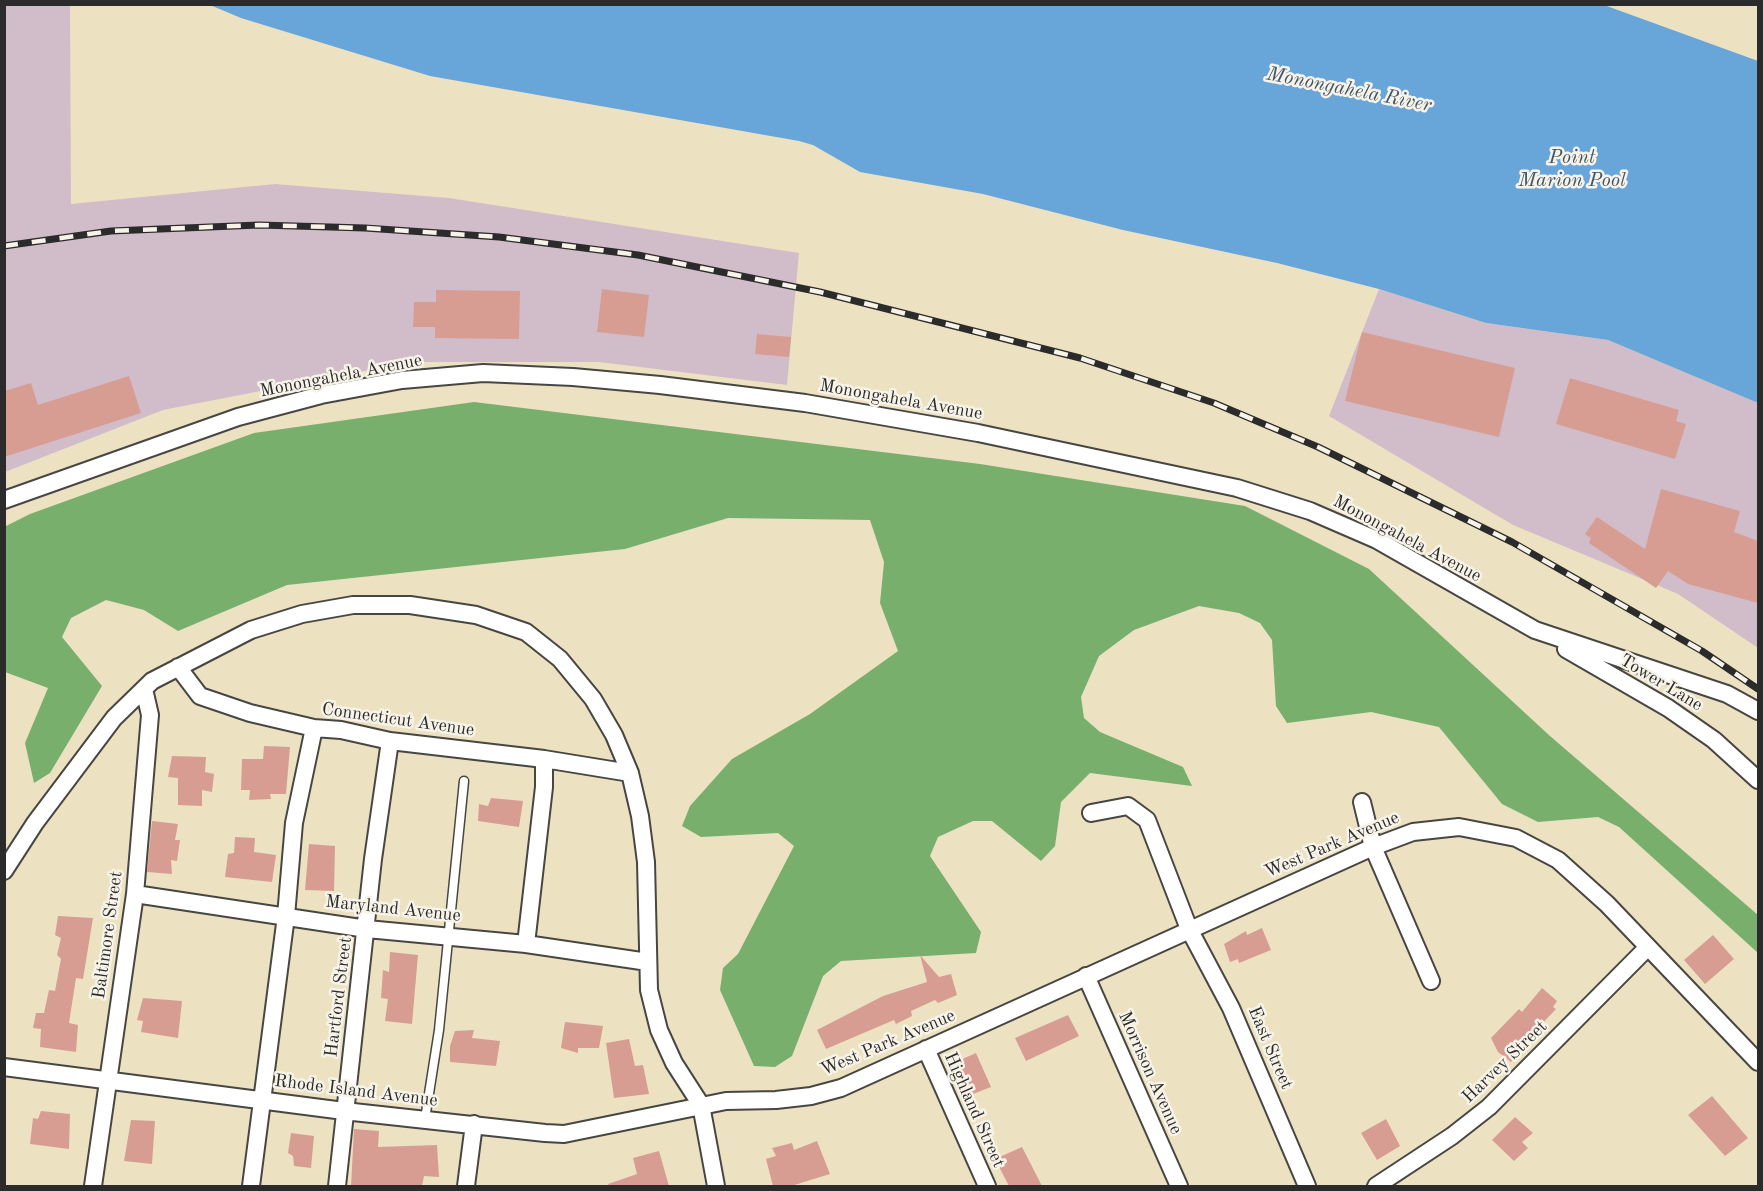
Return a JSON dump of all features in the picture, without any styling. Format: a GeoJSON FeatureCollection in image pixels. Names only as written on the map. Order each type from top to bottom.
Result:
{"type":"FeatureCollection","features":[{"type":"Feature","properties":{"kind":"street","name":"Monongahela Avenue"},"geometry":{"type":"LineString","coordinates":[[4,500],[238,417],[321,395],[402,380],[483,373],[584,378],[805,403],[978,433],[1237,488],[1310,511],[1377,540],[1534,630],[1727,694],[1758,711]]}},
{"type":"Feature","properties":{"kind":"street"},"geometry":{"type":"LineString","coordinates":[[4,871],[35,823],[114,718],[152,681],[251,630],[302,614],[353,605],[410,605],[476,615],[526,632],[560,658],[593,699],[614,735],[630,773],[640,816],[646,862],[650,990],[659,1030],[674,1063],[701,1105],[716,1186]]}},
{"type":"Feature","properties":{"kind":"street","name":"Tower Lane"},"geometry":{"type":"LineString","coordinates":[[1534,630],[1668,708],[1714,740],[1758,780]]}},
{"type":"Feature","properties":{"kind":"street","name":"Connecticut Avenue"},"geometry":{"type":"LineString","coordinates":[[177,667],[200,696],[250,712],[314,728],[341,730],[390,741],[544,759],[630,773]]}},
{"type":"Feature","properties":{"kind":"street","name":"Baltimore Street"},"geometry":{"type":"LineString","coordinates":[[93,1186],[106,1081],[135,894],[150,716],[144,689]]}},
{"type":"Feature","properties":{"kind":"street"},"geometry":{"type":"LineString","coordinates":[[251,1186],[286,916],[294,823],[314,728]]}},
{"type":"Feature","properties":{"kind":"street","name":"Hartford Street"},"geometry":{"type":"LineString","coordinates":[[337,1186],[374,860],[390,741]]}},
{"type":"Feature","properties":{"kind":"street"},"geometry":{"type":"LineString","coordinates":[[526,944],[544,787],[544,759]]}},
{"type":"Feature","properties":{"kind":"street"},"geometry":{"type":"LineString","coordinates":[[1362,802],[1373,847],[1431,981]]}},
{"type":"Feature","properties":{"kind":"street","name":"East Street"},"geometry":{"type":"LineString","coordinates":[[1091,813],[1128,806],[1148,820],[1190,929],[1231,1008],[1307,1186]]}},
{"type":"Feature","properties":{"kind":"street","name":"West Park Avenue"},"geometry":{"type":"LineString","coordinates":[[701,1105],[726,1101],[776,1100],[811,1096],[841,1088],[1373,847],[1413,832],[1458,827],[1516,838],[1557,861],[1607,904],[1758,1062]]}},
{"type":"Feature","properties":{"kind":"street","name":"Maryland Avenue"},"geometry":{"type":"LineString","coordinates":[[135,894],[367,929],[526,944],[648,962]]}},
{"type":"Feature","properties":{"kind":"street","name":"Harvey Street"},"geometry":{"type":"LineString","coordinates":[[1376,1186],[1452,1136],[1489,1107],[1647,948]]}},
{"type":"Feature","properties":{"kind":"street","name":"Morrison Avenue"},"geometry":{"type":"LineString","coordinates":[[1086,976],[1179,1186]]}},
{"type":"Feature","properties":{"kind":"street","name":"Highland Street"},"geometry":{"type":"LineString","coordinates":[[926,1049],[987,1186]]}},
{"type":"Feature","properties":{"kind":"street","name":"Rhode Island Avenue"},"geometry":{"type":"LineString","coordinates":[[4,1067],[345,1111],[564,1134],[701,1105]]}},
{"type":"Feature","properties":{"kind":"street"},"geometry":{"type":"LineString","coordinates":[[465,1186],[474,1124]]}},
{"type":"Feature","properties":{"kind":"lane"},"geometry":{"type":"LineString","coordinates":[[425,1119],[439,1030],[464,781]]}},
{"type":"Feature","properties":{"kind":"shaded area"},"geometry":{"type":"Polygon","coordinates":[[[5,5],[70,5],[71,204],[275,184],[449,198],[799,253],[787,385],[599,362],[410,362],[163,410],[5,472],[5,5]]]}},
{"type":"Feature","properties":{"kind":"shaded area"},"geometry":{"type":"Polygon","coordinates":[[[1379,289],[1486,323],[1608,340],[1758,403],[1758,648],[1678,594],[1513,525],[1329,416],[1379,289]]]}},
{"type":"Feature","properties":{"kind":"green space"},"geometry":{"type":"Polygon","coordinates":[[[474,402],[980,464],[1245,506],[1369,569],[1550,736],[1758,915],[1758,953],[1619,827],[1598,817],[1538,822],[1502,804],[1439,727],[1371,712],[1287,723],[1276,706],[1272,640],[1260,623],[1239,613],[1199,606],[1134,630],[1099,656],[1081,697],[1084,718],[1100,732],[1183,767],[1192,786],[1090,773],[1061,802],[1055,846],[1041,861],[992,821],[973,821],[938,837],[930,856],[981,932],[976,953],[841,961],[823,976],[792,1056],[775,1067],[754,1066],[720,990],[723,968],[738,954],[794,846],[778,833],[701,837],[682,826],[690,806],[732,759],[810,714],[898,651],[880,603],[884,562],[870,520],[728,518],[625,549],[287,585],[178,631],[144,610],[106,600],[71,618],[62,637],[102,686],[50,773],[34,783],[25,743],[48,688],[5,672],[4,527],[30,514],[254,433],[474,402]]]}},
{"type":"Feature","properties":{"kind":"water","name":"Point Marion Pool"},"geometry":{"type":"Polygon","coordinates":[[[210,5],[1604,5],[1758,61],[1758,403],[1608,340],[1486,323],[1379,289],[1277,263],[1123,230],[983,194],[860,172],[813,145],[799,141],[430,76],[241,18],[210,5]]]}},
{"type":"Feature","properties":{"kind":"building"},"geometry":{"type":"Polygon","coordinates":[[[602,289],[649,295],[644,337],[597,332],[602,289]]]}},
{"type":"Feature","properties":{"kind":"building"},"geometry":{"type":"Polygon","coordinates":[[[436,290],[520,291],[519,339],[435,338],[435,327],[413,327],[414,302],[436,302],[436,290]]]}},
{"type":"Feature","properties":{"kind":"building"},"geometry":{"type":"Polygon","coordinates":[[[1362,332],[1515,368],[1499,437],[1345,401],[1362,332]]]}},
{"type":"Feature","properties":{"kind":"building"},"geometry":{"type":"Polygon","coordinates":[[[757,334],[791,337],[789,357],[755,354],[757,334]]]}},
{"type":"Feature","properties":{"kind":"building"},"geometry":{"type":"Polygon","coordinates":[[[129,376],[141,413],[4,457],[4,391],[31,383],[38,405],[129,376]]]}},
{"type":"Feature","properties":{"kind":"building"},"geometry":{"type":"Polygon","coordinates":[[[1570,378],[1679,410],[1676,421],[1686,424],[1675,459],[1556,424],[1570,378]]]}},
{"type":"Feature","properties":{"kind":"building"},"geometry":{"type":"Polygon","coordinates":[[[1661,489],[1740,511],[1734,532],[1758,541],[1758,603],[1688,584],[1668,571],[1656,588],[1589,543],[1591,538],[1585,534],[1597,517],[1645,549],[1661,489]]]}},
{"type":"Feature","properties":{"kind":"building"},"geometry":{"type":"Polygon","coordinates":[[[264,746],[290,747],[286,794],[270,794],[271,799],[249,800],[250,790],[241,790],[242,759],[263,759],[264,746]]]}},
{"type":"Feature","properties":{"kind":"building"},"geometry":{"type":"Polygon","coordinates":[[[172,756],[206,757],[205,772],[214,774],[212,792],[202,790],[202,806],[178,805],[178,778],[168,777],[172,756]]]}},
{"type":"Feature","properties":{"kind":"building"},"geometry":{"type":"Polygon","coordinates":[[[491,798],[523,801],[519,827],[478,821],[479,804],[488,806],[491,798]]]}},
{"type":"Feature","properties":{"kind":"building"},"geometry":{"type":"Polygon","coordinates":[[[152,821],[178,824],[175,840],[180,840],[177,861],[171,860],[172,874],[147,872],[152,821]]]}},
{"type":"Feature","properties":{"kind":"building"},"geometry":{"type":"Polygon","coordinates":[[[235,837],[255,838],[254,852],[276,855],[272,882],[225,877],[228,854],[234,853],[235,837]]]}},
{"type":"Feature","properties":{"kind":"building"},"geometry":{"type":"Polygon","coordinates":[[[309,844],[335,846],[334,891],[305,890],[309,844]]]}},
{"type":"Feature","properties":{"kind":"building"},"geometry":{"type":"Polygon","coordinates":[[[58,916],[93,918],[83,979],[76,978],[69,1023],[78,1025],[76,1052],[40,1047],[41,1029],[33,1028],[36,1013],[44,1013],[49,990],[55,991],[61,959],[57,955],[61,938],[55,935],[58,916]]]}},
{"type":"Feature","properties":{"kind":"building"},"geometry":{"type":"Polygon","coordinates":[[[1262,928],[1271,950],[1239,963],[1238,959],[1230,962],[1224,944],[1246,931],[1247,935],[1262,928]]]}},
{"type":"Feature","properties":{"kind":"building"},"geometry":{"type":"Polygon","coordinates":[[[1713,935],[1734,959],[1705,984],[1684,960],[1713,935]]]}},
{"type":"Feature","properties":{"kind":"building"},"geometry":{"type":"Polygon","coordinates":[[[390,952],[418,955],[412,1024],[385,1021],[388,999],[381,998],[383,970],[389,972],[390,952]]]}},
{"type":"Feature","properties":{"kind":"building"},"geometry":{"type":"Polygon","coordinates":[[[920,955],[939,977],[951,974],[957,995],[938,1003],[935,1000],[911,1011],[912,1016],[896,1024],[894,1020],[826,1049],[817,1030],[883,996],[927,982],[920,955]]]}},
{"type":"Feature","properties":{"kind":"building"},"geometry":{"type":"Polygon","coordinates":[[[1542,988],[1557,1001],[1553,1007],[1556,1009],[1538,1028],[1541,1031],[1511,1062],[1498,1052],[1491,1038],[1519,1009],[1522,1012],[1542,988]]]}},
{"type":"Feature","properties":{"kind":"building"},"geometry":{"type":"Polygon","coordinates":[[[143,998],[182,1001],[178,1038],[141,1032],[143,1021],[137,1020],[143,998]]]}},
{"type":"Feature","properties":{"kind":"building"},"geometry":{"type":"Polygon","coordinates":[[[1068,1015],[1079,1036],[1026,1061],[1015,1038],[1068,1015]]]}},
{"type":"Feature","properties":{"kind":"building"},"geometry":{"type":"Polygon","coordinates":[[[565,1022],[603,1026],[599,1048],[578,1048],[578,1053],[561,1048],[565,1022]]]}},
{"type":"Feature","properties":{"kind":"building"},"geometry":{"type":"Polygon","coordinates":[[[474,1030],[472,1038],[500,1041],[496,1066],[450,1062],[450,1046],[455,1031],[474,1030]]]}},
{"type":"Feature","properties":{"kind":"building"},"geometry":{"type":"Polygon","coordinates":[[[629,1039],[635,1066],[643,1065],[649,1094],[614,1098],[606,1043],[629,1039]]]}},
{"type":"Feature","properties":{"kind":"building"},"geometry":{"type":"Polygon","coordinates":[[[976,1053],[991,1087],[973,1094],[963,1085],[959,1087],[949,1065],[976,1053]]]}},
{"type":"Feature","properties":{"kind":"building"},"geometry":{"type":"Polygon","coordinates":[[[1712,1096],[1748,1138],[1725,1156],[1688,1115],[1712,1096]]]}},
{"type":"Feature","properties":{"kind":"building"},"geometry":{"type":"Polygon","coordinates":[[[41,1111],[70,1114],[69,1149],[30,1144],[33,1118],[38,1119],[41,1111]]]}},
{"type":"Feature","properties":{"kind":"building"},"geometry":{"type":"Polygon","coordinates":[[[1515,1117],[1533,1133],[1522,1142],[1528,1148],[1514,1161],[1492,1140],[1515,1117]]]}},
{"type":"Feature","properties":{"kind":"building"},"geometry":{"type":"Polygon","coordinates":[[[1386,1119],[1400,1146],[1377,1160],[1361,1133],[1386,1119]]]}},
{"type":"Feature","properties":{"kind":"building"},"geometry":{"type":"Polygon","coordinates":[[[131,1120],[155,1121],[152,1164],[124,1161],[131,1120]]]}},
{"type":"Feature","properties":{"kind":"building"},"geometry":{"type":"Polygon","coordinates":[[[354,1129],[379,1131],[378,1147],[437,1145],[439,1177],[424,1176],[422,1186],[351,1186],[354,1129]]]}},
{"type":"Feature","properties":{"kind":"building"},"geometry":{"type":"Polygon","coordinates":[[[291,1133],[314,1136],[311,1168],[294,1166],[293,1156],[288,1153],[291,1133]]]}},
{"type":"Feature","properties":{"kind":"building"},"geometry":{"type":"Polygon","coordinates":[[[817,1141],[830,1174],[791,1186],[773,1186],[766,1159],[776,1156],[772,1148],[792,1143],[794,1150],[817,1141]]]}},
{"type":"Feature","properties":{"kind":"building"},"geometry":{"type":"Polygon","coordinates":[[[1022,1147],[1042,1186],[1009,1186],[995,1159],[1022,1147]]]}},
{"type":"Feature","properties":{"kind":"building"},"geometry":{"type":"Polygon","coordinates":[[[659,1151],[669,1186],[609,1186],[608,1184],[637,1174],[633,1158],[659,1151]]]}},
{"type":"Feature","properties":{"kind":"railway"},"geometry":{"type":"LineString","coordinates":[[4,246],[111,231],[259,225],[365,228],[499,237],[638,255],[820,292],[1080,358],[1214,403],[1318,447],[1512,542],[1702,651],[1758,689]]}},
{"type":"Feature","properties":{"kind":"water label","name":"Monongahela River"},"geometry":{"type":"Point","coordinates":[1349,90]}}]}
